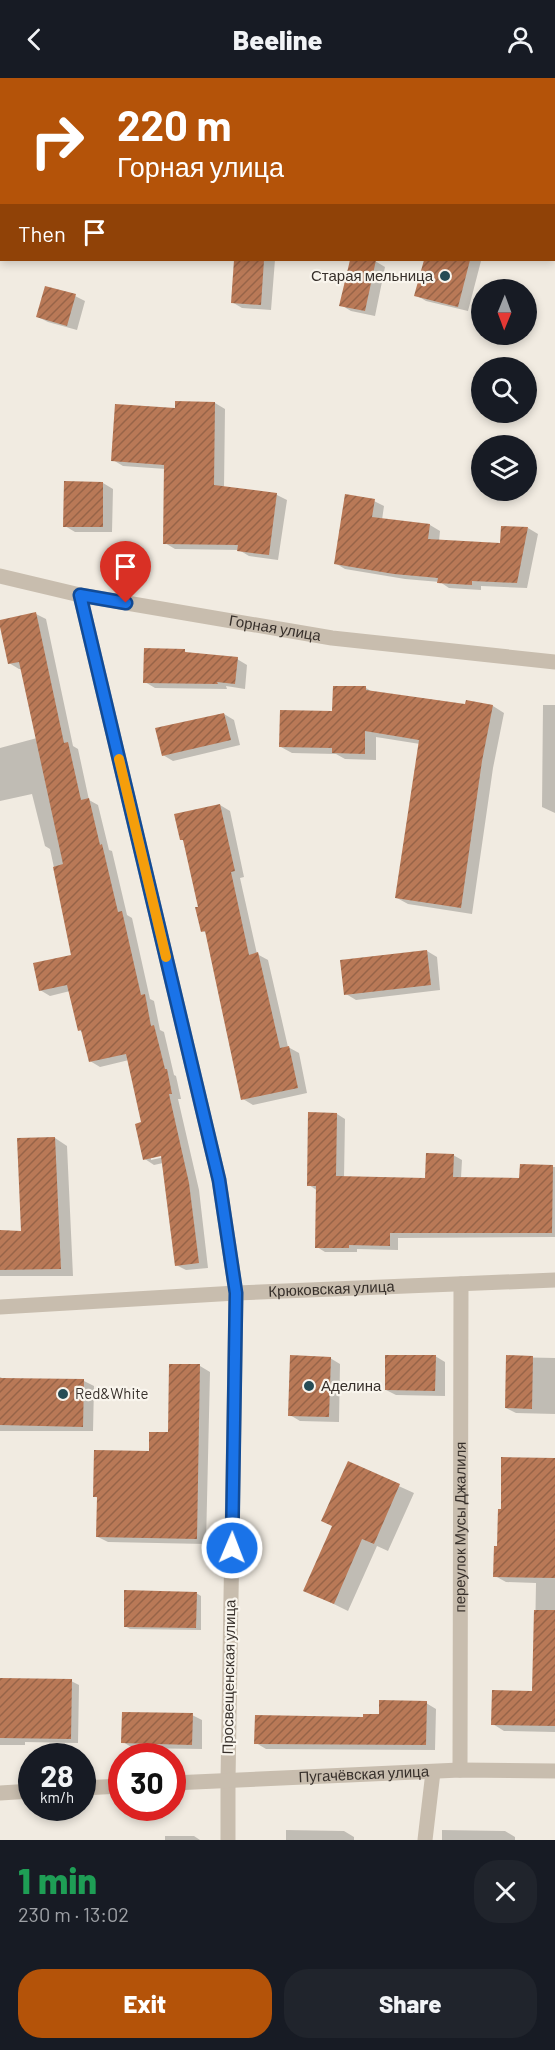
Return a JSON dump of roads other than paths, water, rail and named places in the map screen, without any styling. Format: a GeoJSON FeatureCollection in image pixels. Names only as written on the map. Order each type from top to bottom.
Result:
{"type":"FeatureCollection","features":[{"type":"Feature","properties":{"kind":"street","name":"Горная улица"},"geometry":{"type":"LineString","coordinates":[[0,576],[80,595],[332,638],[555,662]]}},
{"type":"Feature","properties":{"kind":"street","name":"Просвещенская улица"},"geometry":{"type":"LineString","coordinates":[[80,595],[219,1180],[236,1293],[228,1840]]}},
{"type":"Feature","properties":{"kind":"street","name":"Крюковская улица"},"geometry":{"type":"LineString","coordinates":[[0,1306],[236,1293],[555,1280]]}},
{"type":"Feature","properties":{"kind":"street","name":"переулок Мусы Джалиля"},"geometry":{"type":"LineString","coordinates":[[460,1770],[461,1284]]}},
{"type":"Feature","properties":{"kind":"street","name":"Пугачёвская улица"},"geometry":{"type":"LineString","coordinates":[[186,1782],[460,1770],[555,1771]]}},
{"type":"Feature","properties":{"kind":"street"},"geometry":{"type":"LineString","coordinates":[[425,1840],[433,1772]]}},
{"type":"Feature","properties":{"kind":"street"},"geometry":{"type":"LineString","coordinates":[[0,1793],[18,1792]]}},
{"type":"Feature","properties":{"kind":"place","name":"Старая мельница"},"geometry":{"type":"Point","coordinates":[445,276]}},
{"type":"Feature","properties":{"kind":"place","name":"Аделина"},"geometry":{"type":"Point","coordinates":[309,1386]}},
{"type":"Feature","properties":{"kind":"place","name":"Red&White"},"geometry":{"type":"Point","coordinates":[63,1394]}}]}
